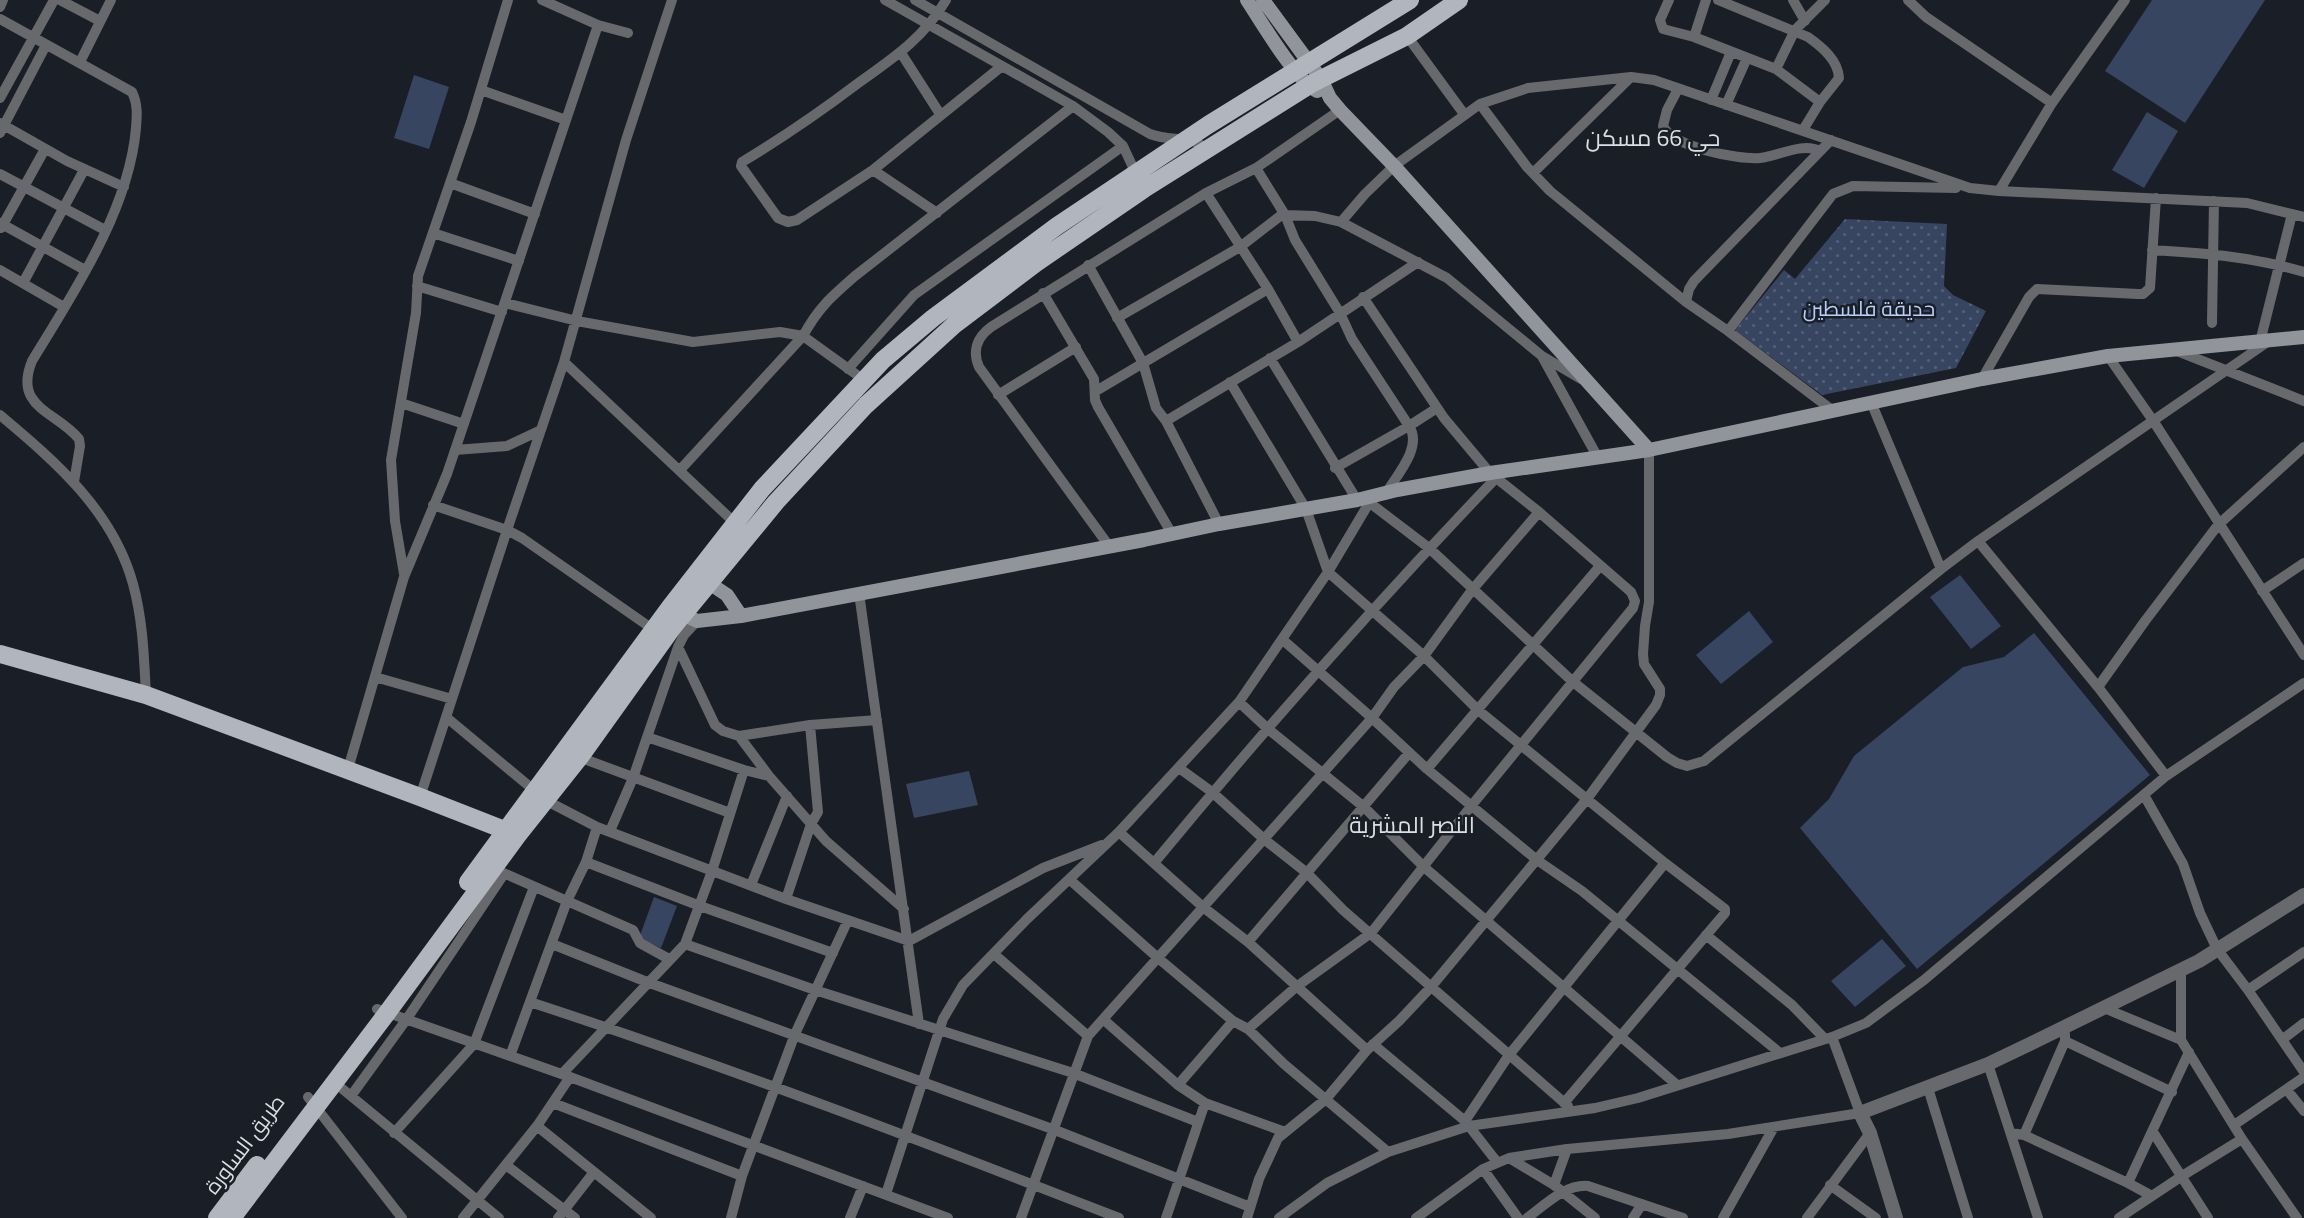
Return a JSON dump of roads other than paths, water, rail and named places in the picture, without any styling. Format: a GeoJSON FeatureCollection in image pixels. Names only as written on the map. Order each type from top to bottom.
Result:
{"type":"FeatureCollection","features":[{"type":"Feature","properties":{"kind":"main road"},"geometry":{"type":"LineString","coordinates":[[1247,0],[1315,82],[1394,166],[1648,450]]}},
{"type":"Feature","properties":{"kind":"main road"},"geometry":{"type":"LineString","coordinates":[[1264,0],[1302,67]]}},
{"type":"Feature","properties":{"kind":"main road"},"geometry":{"type":"LineString","coordinates":[[683,614],[695,574],[735,523],[762,489],[883,360],[978,284],[1057,226],[1187,139],[1410,0]]}},
{"type":"Feature","properties":{"kind":"main road"},"geometry":{"type":"LineString","coordinates":[[312,1102],[540,795],[683,614],[809,464],[866,405],[954,325],[1036,263],[1144,189],[1315,82],[1407,36],[1438,6],[1459,0]]}},
{"type":"Feature","properties":{"kind":"main road"},"geometry":{"type":"LineString","coordinates":[[572,754],[654,630],[683,614],[741,616],[1219,524],[1597,456],[1648,450],[1982,379],[2108,356],[2304,337]]}},
{"type":"Feature","properties":{"kind":"main road"},"geometry":{"type":"LineString","coordinates":[[695,574],[727,595],[741,616]]}},
{"type":"Feature","properties":{"kind":"main road"},"geometry":{"type":"LineString","coordinates":[[0,654],[146,695],[512,832]]}},
{"type":"Feature","properties":{"kind":"main road"},"geometry":{"type":"LineString","coordinates":[[312,1102],[334,1082],[382,1011],[426,975],[499,871],[512,832]]}},
{"type":"Feature","properties":{"kind":"main road","name":"طريق الساورة"},"geometry":{"type":"LineString","coordinates":[[217,1218],[312,1102]]}},
{"type":"Feature","properties":{"kind":"main road","name":"طريق الساورة"},"geometry":{"type":"LineString","coordinates":[[232,1218],[312,1102]]}},
{"type":"Feature","properties":{"kind":"street"},"geometry":{"type":"LineString","coordinates":[[0,6],[4,0]]}},
{"type":"Feature","properties":{"kind":"street"},"geometry":{"type":"LineString","coordinates":[[0,99],[54,0]]}},
{"type":"Feature","properties":{"kind":"street"},"geometry":{"type":"LineString","coordinates":[[60,0],[100,21]]}},
{"type":"Feature","properties":{"kind":"street"},"geometry":{"type":"LineString","coordinates":[[80,62],[111,0]]}},
{"type":"Feature","properties":{"kind":"street"},"geometry":{"type":"LineString","coordinates":[[404,577],[390,472],[416,313],[417,286],[508,0]]}},
{"type":"Feature","properties":{"kind":"street"},"geometry":{"type":"LineString","coordinates":[[542,0],[598,25],[628,33]]}},
{"type":"Feature","properties":{"kind":"street"},"geometry":{"type":"LineString","coordinates":[[421,797],[507,530],[565,362],[626,140],[672,0]]}},
{"type":"Feature","properties":{"kind":"street"},"geometry":{"type":"LineString","coordinates":[[885,0],[1073,106],[1123,146],[1144,189]]}},
{"type":"Feature","properties":{"kind":"street"},"geometry":{"type":"LineString","coordinates":[[915,0],[1150,134],[1163,139],[1199,142],[1207,150]]}},
{"type":"Feature","properties":{"kind":"street"},"geometry":{"type":"LineString","coordinates":[[946,0],[930,26],[901,53],[788,134],[741,164],[778,218],[788,222],[797,220],[873,170],[1002,66]]}},
{"type":"Feature","properties":{"kind":"street"},"geometry":{"type":"LineString","coordinates":[[1669,0],[1660,20],[1663,29],[1694,37],[1776,69],[1820,102]]}},
{"type":"Feature","properties":{"kind":"street"},"geometry":{"type":"LineString","coordinates":[[1699,0],[1701,13]]}},
{"type":"Feature","properties":{"kind":"street"},"geometry":{"type":"LineString","coordinates":[[1694,37],[1706,0]]}},
{"type":"Feature","properties":{"kind":"street"},"geometry":{"type":"LineString","coordinates":[[1718,0],[1795,30],[1820,45],[1839,69],[1839,78],[1803,130]]}},
{"type":"Feature","properties":{"kind":"street"},"geometry":{"type":"LineString","coordinates":[[1793,0],[1805,20]]}},
{"type":"Feature","properties":{"kind":"street"},"geometry":{"type":"LineString","coordinates":[[1776,69],[1795,30],[1825,0]]}},
{"type":"Feature","properties":{"kind":"street"},"geometry":{"type":"LineString","coordinates":[[1909,0],[1926,17],[2052,103]]}},
{"type":"Feature","properties":{"kind":"street"},"geometry":{"type":"LineString","coordinates":[[1999,191],[2052,103],[2125,0]]}},
{"type":"Feature","properties":{"kind":"street"},"geometry":{"type":"LineString","coordinates":[[0,19],[132,92],[136,99],[135,137],[124,187],[85,270],[27,371],[29,392],[40,408],[79,439],[74,482]]}},
{"type":"Feature","properties":{"kind":"street"},"geometry":{"type":"LineString","coordinates":[[348,769],[404,577],[442,489],[598,25]]}},
{"type":"Feature","properties":{"kind":"street"},"geometry":{"type":"LineString","coordinates":[[1407,36],[1464,114]]}},
{"type":"Feature","properties":{"kind":"street"},"geometry":{"type":"LineString","coordinates":[[46,45],[1,127],[84,170],[124,187]]}},
{"type":"Feature","properties":{"kind":"street"},"geometry":{"type":"LineString","coordinates":[[1711,100],[1731,52]]}},
{"type":"Feature","properties":{"kind":"street"},"geometry":{"type":"LineString","coordinates":[[901,53],[940,114]]}},
{"type":"Feature","properties":{"kind":"street"},"geometry":{"type":"LineString","coordinates":[[1726,105],[1747,58]]}},
{"type":"Feature","properties":{"kind":"street"},"geometry":{"type":"LineString","coordinates":[[0,72],[25,84]]}},
{"type":"Feature","properties":{"kind":"street"},"geometry":{"type":"LineString","coordinates":[[1533,173],[1631,77]]}},
{"type":"Feature","properties":{"kind":"street"},"geometry":{"type":"LineString","coordinates":[[1341,222],[1394,166],[1480,104],[1528,88],[1631,77],[1654,80],[1970,188]]}},
{"type":"Feature","properties":{"kind":"street"},"geometry":{"type":"LineString","coordinates":[[1678,89],[1667,110],[1663,126],[1666,133],[1679,142],[1744,158],[1767,157],[1807,148],[1820,151]]}},
{"type":"Feature","properties":{"kind":"street"},"geometry":{"type":"LineString","coordinates":[[481,90],[566,120]]}},
{"type":"Feature","properties":{"kind":"street"},"geometry":{"type":"LineString","coordinates":[[1480,104],[1550,191],[1686,302],[1832,410]]}},
{"type":"Feature","properties":{"kind":"street"},"geometry":{"type":"LineString","coordinates":[[680,470],[803,336],[824,303],[1073,106]]}},
{"type":"Feature","properties":{"kind":"street"},"geometry":{"type":"LineString","coordinates":[[1109,546],[998,395],[977,362],[979,337],[1043,293],[1206,193],[1256,168],[1340,110]]}},
{"type":"Feature","properties":{"kind":"street"},"geometry":{"type":"LineString","coordinates":[[1686,302],[1694,281],[1831,140]]}},
{"type":"Feature","properties":{"kind":"street"},"geometry":{"type":"LineString","coordinates":[[848,369],[915,295],[1123,146]]}},
{"type":"Feature","properties":{"kind":"street"},"geometry":{"type":"LineString","coordinates":[[45,149],[1,226],[85,270]]}},
{"type":"Feature","properties":{"kind":"street"},"geometry":{"type":"LineString","coordinates":[[886,1194],[939,1029],[963,985],[972,973],[1119,832],[1239,702],[1328,572],[1371,498],[1412,449],[1415,437],[1409,426],[1352,339],[1340,313],[1295,240],[1285,214],[1256,168]]}},
{"type":"Feature","properties":{"kind":"street"},"geometry":{"type":"LineString","coordinates":[[23,283],[84,170]]}},
{"type":"Feature","properties":{"kind":"street"},"geometry":{"type":"LineString","coordinates":[[873,170],[937,213]]}},
{"type":"Feature","properties":{"kind":"street"},"geometry":{"type":"LineString","coordinates":[[0,174],[105,230]]}},
{"type":"Feature","properties":{"kind":"street"},"geometry":{"type":"LineString","coordinates":[[450,183],[535,214]]}},
{"type":"Feature","properties":{"kind":"street"},"geometry":{"type":"LineString","coordinates":[[1728,331],[1833,194],[1853,186],[1970,188],[2247,203],[2304,217]]}},
{"type":"Feature","properties":{"kind":"street"},"geometry":{"type":"LineString","coordinates":[[1206,193],[1268,289],[1298,342]]}},
{"type":"Feature","properties":{"kind":"street"},"geometry":{"type":"LineString","coordinates":[[1982,379],[2032,292],[2037,289],[2143,294],[2150,288],[2156,198]]}},
{"type":"Feature","properties":{"kind":"street"},"geometry":{"type":"LineString","coordinates":[[2212,323],[2214,201]]}},
{"type":"Feature","properties":{"kind":"street"},"geometry":{"type":"LineString","coordinates":[[1117,318],[1240,247],[1285,214],[1315,216],[1341,222],[1447,278],[1542,356],[1590,385]]}},
{"type":"Feature","properties":{"kind":"street"},"geometry":{"type":"LineString","coordinates":[[1270,358],[1335,468],[1429,548],[1572,681],[1637,734],[1678,763],[1687,766],[1704,761],[1978,541],[2228,371],[2264,342],[2292,214]]}},
{"type":"Feature","properties":{"kind":"street"},"geometry":{"type":"LineString","coordinates":[[433,233],[519,261]]}},
{"type":"Feature","properties":{"kind":"street"},"geometry":{"type":"LineString","coordinates":[[2152,250],[2213,253],[2304,272]]}},
{"type":"Feature","properties":{"kind":"street"},"geometry":{"type":"LineString","coordinates":[[1166,421],[1298,342],[1418,262]]}},
{"type":"Feature","properties":{"kind":"street"},"geometry":{"type":"LineString","coordinates":[[1088,265],[1143,363],[1156,408],[1166,421],[1219,524]]}},
{"type":"Feature","properties":{"kind":"street"},"geometry":{"type":"LineString","coordinates":[[0,270],[64,307]]}},
{"type":"Feature","properties":{"kind":"street"},"geometry":{"type":"LineString","coordinates":[[417,286],[504,307],[693,342],[780,332],[803,336],[864,380]]}},
{"type":"Feature","properties":{"kind":"street"},"geometry":{"type":"LineString","coordinates":[[1096,391],[1268,289]]}},
{"type":"Feature","properties":{"kind":"street"},"geometry":{"type":"LineString","coordinates":[[1043,293],[1094,379],[1098,407],[1171,534]]}},
{"type":"Feature","properties":{"kind":"street"},"geometry":{"type":"LineString","coordinates":[[1248,1030],[1296,987],[1371,933],[1633,608],[1635,601],[1631,592],[1493,476],[1437,408],[1363,297]]}},
{"type":"Feature","properties":{"kind":"street"},"geometry":{"type":"LineString","coordinates":[[998,395],[1076,348]]}},
{"type":"Feature","properties":{"kind":"street"},"geometry":{"type":"LineString","coordinates":[[2177,351],[2304,401]]}},
{"type":"Feature","properties":{"kind":"street"},"geometry":{"type":"LineString","coordinates":[[1542,356],[1597,456]]}},
{"type":"Feature","properties":{"kind":"street"},"geometry":{"type":"LineString","coordinates":[[2108,356],[2154,422],[2304,655]]}},
{"type":"Feature","properties":{"kind":"street"},"geometry":{"type":"LineString","coordinates":[[565,362],[735,523]]}},
{"type":"Feature","properties":{"kind":"street"},"geometry":{"type":"LineString","coordinates":[[1230,382],[1306,509],[1328,572],[1424,656],[1478,709],[1725,909],[1725,913],[1564,1103]]}},
{"type":"Feature","properties":{"kind":"street"},"geometry":{"type":"LineString","coordinates":[[1871,402],[1941,569]]}},
{"type":"Feature","properties":{"kind":"street"},"geometry":{"type":"LineString","coordinates":[[401,404],[464,424]]}},
{"type":"Feature","properties":{"kind":"street"},"geometry":{"type":"LineString","coordinates":[[1335,468],[1437,408]]}},
{"type":"Feature","properties":{"kind":"street"},"geometry":{"type":"LineString","coordinates":[[0,415],[74,482],[100,513],[119,547],[133,583],[143,641],[146,695]]}},
{"type":"Feature","properties":{"kind":"street"},"geometry":{"type":"LineString","coordinates":[[455,450],[507,446],[541,430]]}},
{"type":"Feature","properties":{"kind":"street"},"geometry":{"type":"LineString","coordinates":[[2098,687],[2218,525],[2304,447]]}},
{"type":"Feature","properties":{"kind":"street"},"geometry":{"type":"LineString","coordinates":[[552,944],[647,982],[1055,1130],[1249,1212],[1274,1144],[1326,1099],[1370,1047],[1431,987],[1587,799],[1637,734],[1660,695],[1660,689],[1644,664],[1643,654],[1650,602],[1648,450]]}},
{"type":"Feature","properties":{"kind":"street"},"geometry":{"type":"LineString","coordinates":[[1154,863],[1317,671],[1493,476]]}},
{"type":"Feature","properties":{"kind":"street"},"geometry":{"type":"LineString","coordinates":[[433,505],[507,530],[522,538],[654,630]]}},
{"type":"Feature","properties":{"kind":"street"},"geometry":{"type":"LineString","coordinates":[[1021,1218],[1088,1036],[1372,718],[1394,687],[1424,656],[1472,590],[1539,512]]}},
{"type":"Feature","properties":{"kind":"street"},"geometry":{"type":"LineString","coordinates":[[1978,541],[2098,687],[2166,776]]}},
{"type":"Feature","properties":{"kind":"street"},"geometry":{"type":"LineString","coordinates":[[2262,592],[2304,563]]}},
{"type":"Feature","properties":{"kind":"street"},"geometry":{"type":"LineString","coordinates":[[1427,769],[1600,566]]}},
{"type":"Feature","properties":{"kind":"street"},"geometry":{"type":"LineString","coordinates":[[859,593],[919,1024]]}},
{"type":"Feature","properties":{"kind":"street"},"geometry":{"type":"LineString","coordinates":[[610,831],[633,778],[684,635],[683,614]]}},
{"type":"Feature","properties":{"kind":"street"},"geometry":{"type":"LineString","coordinates":[[1283,640],[1427,769],[1537,860],[1582,891],[1780,1053]]}},
{"type":"Feature","properties":{"kind":"street"},"geometry":{"type":"LineString","coordinates":[[678,647],[715,725],[723,731],[739,736],[810,725],[877,720]]}},
{"type":"Feature","properties":{"kind":"street"},"geometry":{"type":"LineString","coordinates":[[375,677],[452,699]]}},
{"type":"Feature","properties":{"kind":"street"},"geometry":{"type":"LineString","coordinates":[[1279,1218],[1327,1183],[1388,1152],[1467,1123],[1595,1108],[1638,1098],[1828,1038],[1866,1023],[1924,980],[2166,776],[2304,684]]}},
{"type":"Feature","properties":{"kind":"street"},"geometry":{"type":"LineString","coordinates":[[1239,702],[1364,807],[1424,867],[1677,1085]]}},
{"type":"Feature","properties":{"kind":"street"},"geometry":{"type":"LineString","coordinates":[[446,717],[540,795],[597,827],[786,899],[909,941],[1044,868],[1105,844]]}},
{"type":"Feature","properties":{"kind":"street"},"geometry":{"type":"LineString","coordinates":[[786,899],[819,807],[810,725]]}},
{"type":"Feature","properties":{"kind":"street"},"geometry":{"type":"LineString","coordinates":[[739,736],[769,776],[827,841],[904,909]]}},
{"type":"Feature","properties":{"kind":"street"},"geometry":{"type":"LineString","coordinates":[[647,737],[769,776]]}},
{"type":"Feature","properties":{"kind":"street"},"geometry":{"type":"LineString","coordinates":[[1248,942],[1409,753]]}},
{"type":"Feature","properties":{"kind":"street"},"geometry":{"type":"LineString","coordinates":[[572,754],[730,813]]}},
{"type":"Feature","properties":{"kind":"street"},"geometry":{"type":"LineString","coordinates":[[1179,768],[1212,792],[1265,840],[1307,873],[1343,910],[1574,1111]]}},
{"type":"Feature","properties":{"kind":"street"},"geometry":{"type":"LineString","coordinates":[[463,1218],[553,1104],[566,1076],[647,982],[685,944],[712,871],[744,770]]}},
{"type":"Feature","properties":{"kind":"street"},"geometry":{"type":"LineString","coordinates":[[2144,795],[2183,864],[2200,913],[2217,949],[2249,989],[2304,1072]]}},
{"type":"Feature","properties":{"kind":"street"},"geometry":{"type":"LineString","coordinates":[[751,885],[787,796]]}},
{"type":"Feature","properties":{"kind":"street"},"geometry":{"type":"LineString","coordinates":[[510,1056],[567,901],[586,862],[597,827]]}},
{"type":"Feature","properties":{"kind":"street"},"geometry":{"type":"LineString","coordinates":[[1119,832],[1203,907],[1248,942],[1296,987],[1467,1123],[1497,1163]]}},
{"type":"Feature","properties":{"kind":"street"},"geometry":{"type":"LineString","coordinates":[[586,862],[833,953]]}},
{"type":"Feature","properties":{"kind":"street"},"geometry":{"type":"LineString","coordinates":[[1467,1123],[1509,1055],[1665,863]]}},
{"type":"Feature","properties":{"kind":"street"},"geometry":{"type":"LineString","coordinates":[[499,871],[633,930],[640,943],[669,959]]}},
{"type":"Feature","properties":{"kind":"street"},"geometry":{"type":"LineString","coordinates":[[1069,879],[1158,958],[1233,1021],[1248,1030],[1388,1152]]}},
{"type":"Feature","properties":{"kind":"street"},"geometry":{"type":"LineString","coordinates":[[394,1133],[474,1044],[534,887]]}},
{"type":"Feature","properties":{"kind":"street"},"geometry":{"type":"LineString","coordinates":[[1416,1218],[1483,1169],[1509,1158],[1567,1149],[1774,1127],[1860,1113],[2065,1034],[2104,1008],[2181,970],[2304,895]]}},
{"type":"Feature","properties":{"kind":"street"},"geometry":{"type":"LineString","coordinates":[[735,1217],[742,1176],[774,1088],[795,1034],[848,920]]}},
{"type":"Feature","properties":{"kind":"street"},"geometry":{"type":"LineString","coordinates":[[1706,935],[1828,1038],[1870,1133],[1895,1217]]}},
{"type":"Feature","properties":{"kind":"street"},"geometry":{"type":"LineString","coordinates":[[685,944],[815,990],[1073,1073],[1198,1122]]}},
{"type":"Feature","properties":{"kind":"street"},"geometry":{"type":"LineString","coordinates":[[2249,989],[2304,952]]}},
{"type":"Feature","properties":{"kind":"street"},"geometry":{"type":"LineString","coordinates":[[994,954],[1088,1036]]}},
{"type":"Feature","properties":{"kind":"street"},"geometry":{"type":"LineString","coordinates":[[2181,970],[2181,1040],[2242,1139],[2297,1218]]}},
{"type":"Feature","properties":{"kind":"street"},"geometry":{"type":"LineString","coordinates":[[352,1097],[407,1020],[426,975]]}},
{"type":"Feature","properties":{"kind":"street"},"geometry":{"type":"LineString","coordinates":[[530,1002],[774,1088],[1119,1218]]}},
{"type":"Feature","properties":{"kind":"street"},"geometry":{"type":"LineString","coordinates":[[2104,1008],[2181,1040]]}},
{"type":"Feature","properties":{"kind":"street"},"geometry":{"type":"LineString","coordinates":[[382,1011],[566,1076],[948,1218]]}},
{"type":"Feature","properties":{"kind":"street"},"geometry":{"type":"LineString","coordinates":[[1104,1020],[1178,1085],[1205,1103],[1285,1132]]}},
{"type":"Feature","properties":{"kind":"street"},"geometry":{"type":"LineString","coordinates":[[1178,1085],[1233,1021]]}},
{"type":"Feature","properties":{"kind":"street"},"geometry":{"type":"LineString","coordinates":[[2283,1038],[2304,1023]]}},
{"type":"Feature","properties":{"kind":"street"},"geometry":{"type":"LineString","coordinates":[[2065,1034],[2172,1092]]}},
{"type":"Feature","properties":{"kind":"street"},"geometry":{"type":"LineString","coordinates":[[2024,1135],[2065,1034]]}},
{"type":"Feature","properties":{"kind":"street"},"geometry":{"type":"LineString","coordinates":[[2128,1183],[2189,1052]]}},
{"type":"Feature","properties":{"kind":"street"},"geometry":{"type":"LineString","coordinates":[[1988,1064],[2038,1218]]}},
{"type":"Feature","properties":{"kind":"street"},"geometry":{"type":"LineString","coordinates":[[2234,1125],[2304,1077]]}},
{"type":"Feature","properties":{"kind":"street"},"geometry":{"type":"LineString","coordinates":[[334,1082],[499,1218]]}},
{"type":"Feature","properties":{"kind":"street"},"geometry":{"type":"LineString","coordinates":[[1928,1088],[1968,1218]]}},
{"type":"Feature","properties":{"kind":"street"},"geometry":{"type":"LineString","coordinates":[[2287,1090],[2304,1111]]}},
{"type":"Feature","properties":{"kind":"street"},"geometry":{"type":"LineString","coordinates":[[312,1102],[402,1218]]}},
{"type":"Feature","properties":{"kind":"street"},"geometry":{"type":"LineString","coordinates":[[1166,1218],[1205,1103]]}},
{"type":"Feature","properties":{"kind":"street"},"geometry":{"type":"LineString","coordinates":[[553,1104],[742,1176]]}},
{"type":"Feature","properties":{"kind":"street"},"geometry":{"type":"LineString","coordinates":[[537,1126],[651,1218]]}},
{"type":"Feature","properties":{"kind":"street"},"geometry":{"type":"LineString","coordinates":[[1723,1218],[1774,1127]]}},
{"type":"Feature","properties":{"kind":"street"},"geometry":{"type":"LineString","coordinates":[[2153,1132],[2208,1218]]}},
{"type":"Feature","properties":{"kind":"street"},"geometry":{"type":"LineString","coordinates":[[1807,1218],[1870,1133]]}},
{"type":"Feature","properties":{"kind":"street"},"geometry":{"type":"LineString","coordinates":[[2011,1133],[2024,1135],[2152,1196]]}},
{"type":"Feature","properties":{"kind":"street"},"geometry":{"type":"LineString","coordinates":[[2119,1218],[2242,1139]]}},
{"type":"Feature","properties":{"kind":"street"},"geometry":{"type":"LineString","coordinates":[[1554,1185],[1567,1149]]}},
{"type":"Feature","properties":{"kind":"street"},"geometry":{"type":"LineString","coordinates":[[1509,1158],[1554,1185],[1595,1218]]}},
{"type":"Feature","properties":{"kind":"street"},"geometry":{"type":"LineString","coordinates":[[506,1165],[561,1214],[575,1218]]}},
{"type":"Feature","properties":{"kind":"street"},"geometry":{"type":"LineString","coordinates":[[1483,1169],[1518,1218]]}},
{"type":"Feature","properties":{"kind":"street"},"geometry":{"type":"LineString","coordinates":[[561,1214],[594,1172]]}},
{"type":"Feature","properties":{"kind":"street"},"geometry":{"type":"LineString","coordinates":[[1830,1185],[1876,1218]]}},
{"type":"Feature","properties":{"kind":"street"},"geometry":{"type":"LineString","coordinates":[[850,1218],[863,1186]]}},
{"type":"Feature","properties":{"kind":"street"},"geometry":{"type":"LineString","coordinates":[[1527,1218],[1572,1187],[1588,1186],[1683,1218]]}},
{"type":"Feature","properties":{"kind":"street"},"geometry":{"type":"LineString","coordinates":[[1633,1218],[1642,1204]]}},
{"type":"Feature","properties":{"kind":"district","name":"حي 66 مسكن"},"geometry":{"type":"Point","coordinates":[1653,137]}},
{"type":"Feature","properties":{"kind":"district","name":"النصر المشرية"},"geometry":{"type":"Point","coordinates":[1412,824]}},
{"type":"Feature","properties":{"kind":"park label","name":"حديقة فلسطين"},"geometry":{"type":"Point","coordinates":[1869,308]}}]}
